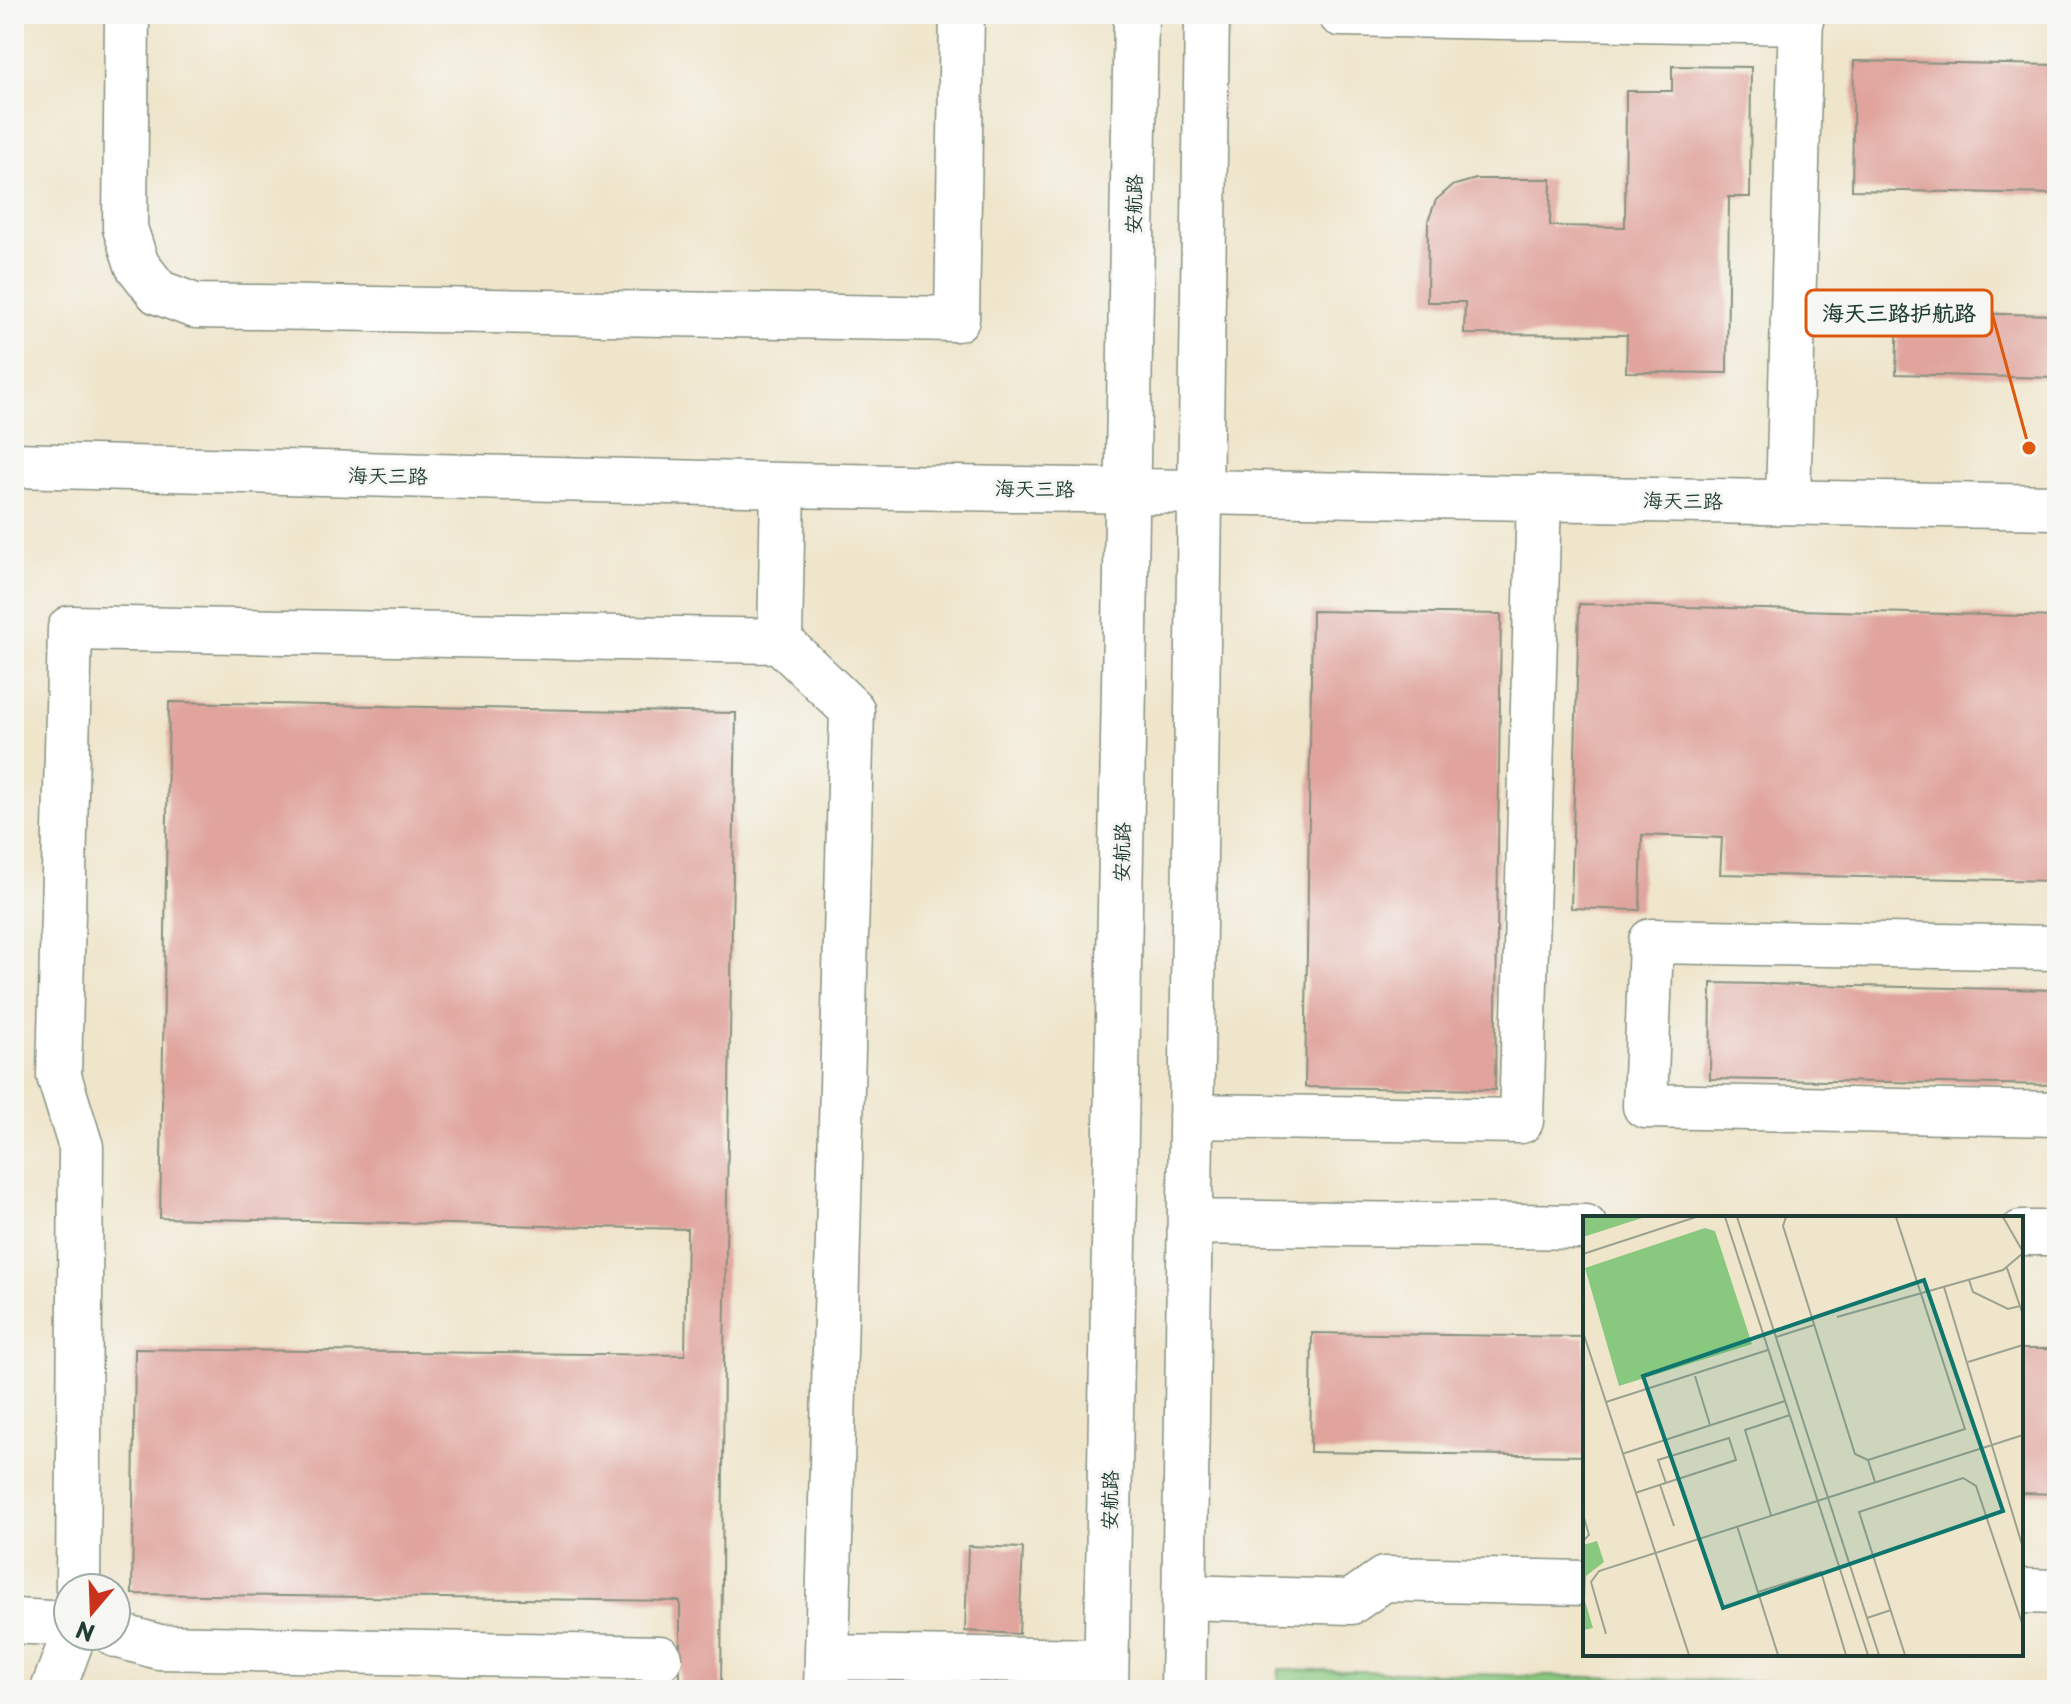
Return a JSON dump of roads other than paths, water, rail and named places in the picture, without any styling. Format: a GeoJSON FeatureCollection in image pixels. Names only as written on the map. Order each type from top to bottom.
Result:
{"type":"FeatureCollection","features":[{"type":"Feature","properties":{"kind":"street"},"geometry":{"type":"LineString","coordinates":[[127,14],[125,228],[137,265],[158,292],[195,306],[957,319],[962,14]]}},
{"type":"Feature","properties":{"kind":"street","name":"安航路"},"geometry":{"type":"LineString","coordinates":[[1106,1676],[1136,14]]}},
{"type":"Feature","properties":{"kind":"street"},"geometry":{"type":"LineString","coordinates":[[1183,1690],[1207,14]]}},
{"type":"Feature","properties":{"kind":"street"},"geometry":{"type":"LineString","coordinates":[[1340,14],[1801,18],[1788,501]]}},
{"type":"Feature","properties":{"kind":"street","name":"海天三路"},"geometry":{"type":"LineString","coordinates":[[14,465],[783,485],[2057,507]]}},
{"type":"Feature","properties":{"kind":"street"},"geometry":{"type":"LineString","coordinates":[[780,641],[783,485]]}},
{"type":"Feature","properties":{"kind":"street"},"geometry":{"type":"LineString","coordinates":[[1191,1116],[1521,1121],[1539,497]]}},
{"type":"Feature","properties":{"kind":"street"},"geometry":{"type":"LineString","coordinates":[[78,1572],[81,1147],[59,1076],[70,628],[780,641],[852,710],[826,1674],[1106,1676]]}},
{"type":"Feature","properties":{"kind":"street"},"geometry":{"type":"LineString","coordinates":[[2057,948],[1651,941],[1645,1106],[2057,1114]]}},
{"type":"Feature","properties":{"kind":"street"},"geometry":{"type":"LineString","coordinates":[[1190,1222],[1583,1227]]}},
{"type":"Feature","properties":{"kind":"street"},"geometry":{"type":"LineString","coordinates":[[2023,1233],[2057,1233]]}},
{"type":"Feature","properties":{"kind":"street"},"geometry":{"type":"LineString","coordinates":[[1185,1597],[1351,1602],[1384,1579],[1583,1583]]}},
{"type":"Feature","properties":{"kind":"street"},"geometry":{"type":"LineString","coordinates":[[2023,1591],[2057,1592]]}},
{"type":"Feature","properties":{"kind":"street"},"geometry":{"type":"LineString","coordinates":[[14,1621],[52,1623]]}},
{"type":"Feature","properties":{"kind":"street"},"geometry":{"type":"LineString","coordinates":[[132,1639],[159,1647],[660,1658]]}},
{"type":"Feature","properties":{"kind":"street"},"geometry":{"type":"LineString","coordinates":[[53,1690],[67,1652]]}},
{"type":"Feature","properties":{"kind":"place","name":"海天三路护航路"},"geometry":{"type":"Point","coordinates":[2029,448]}}]}
